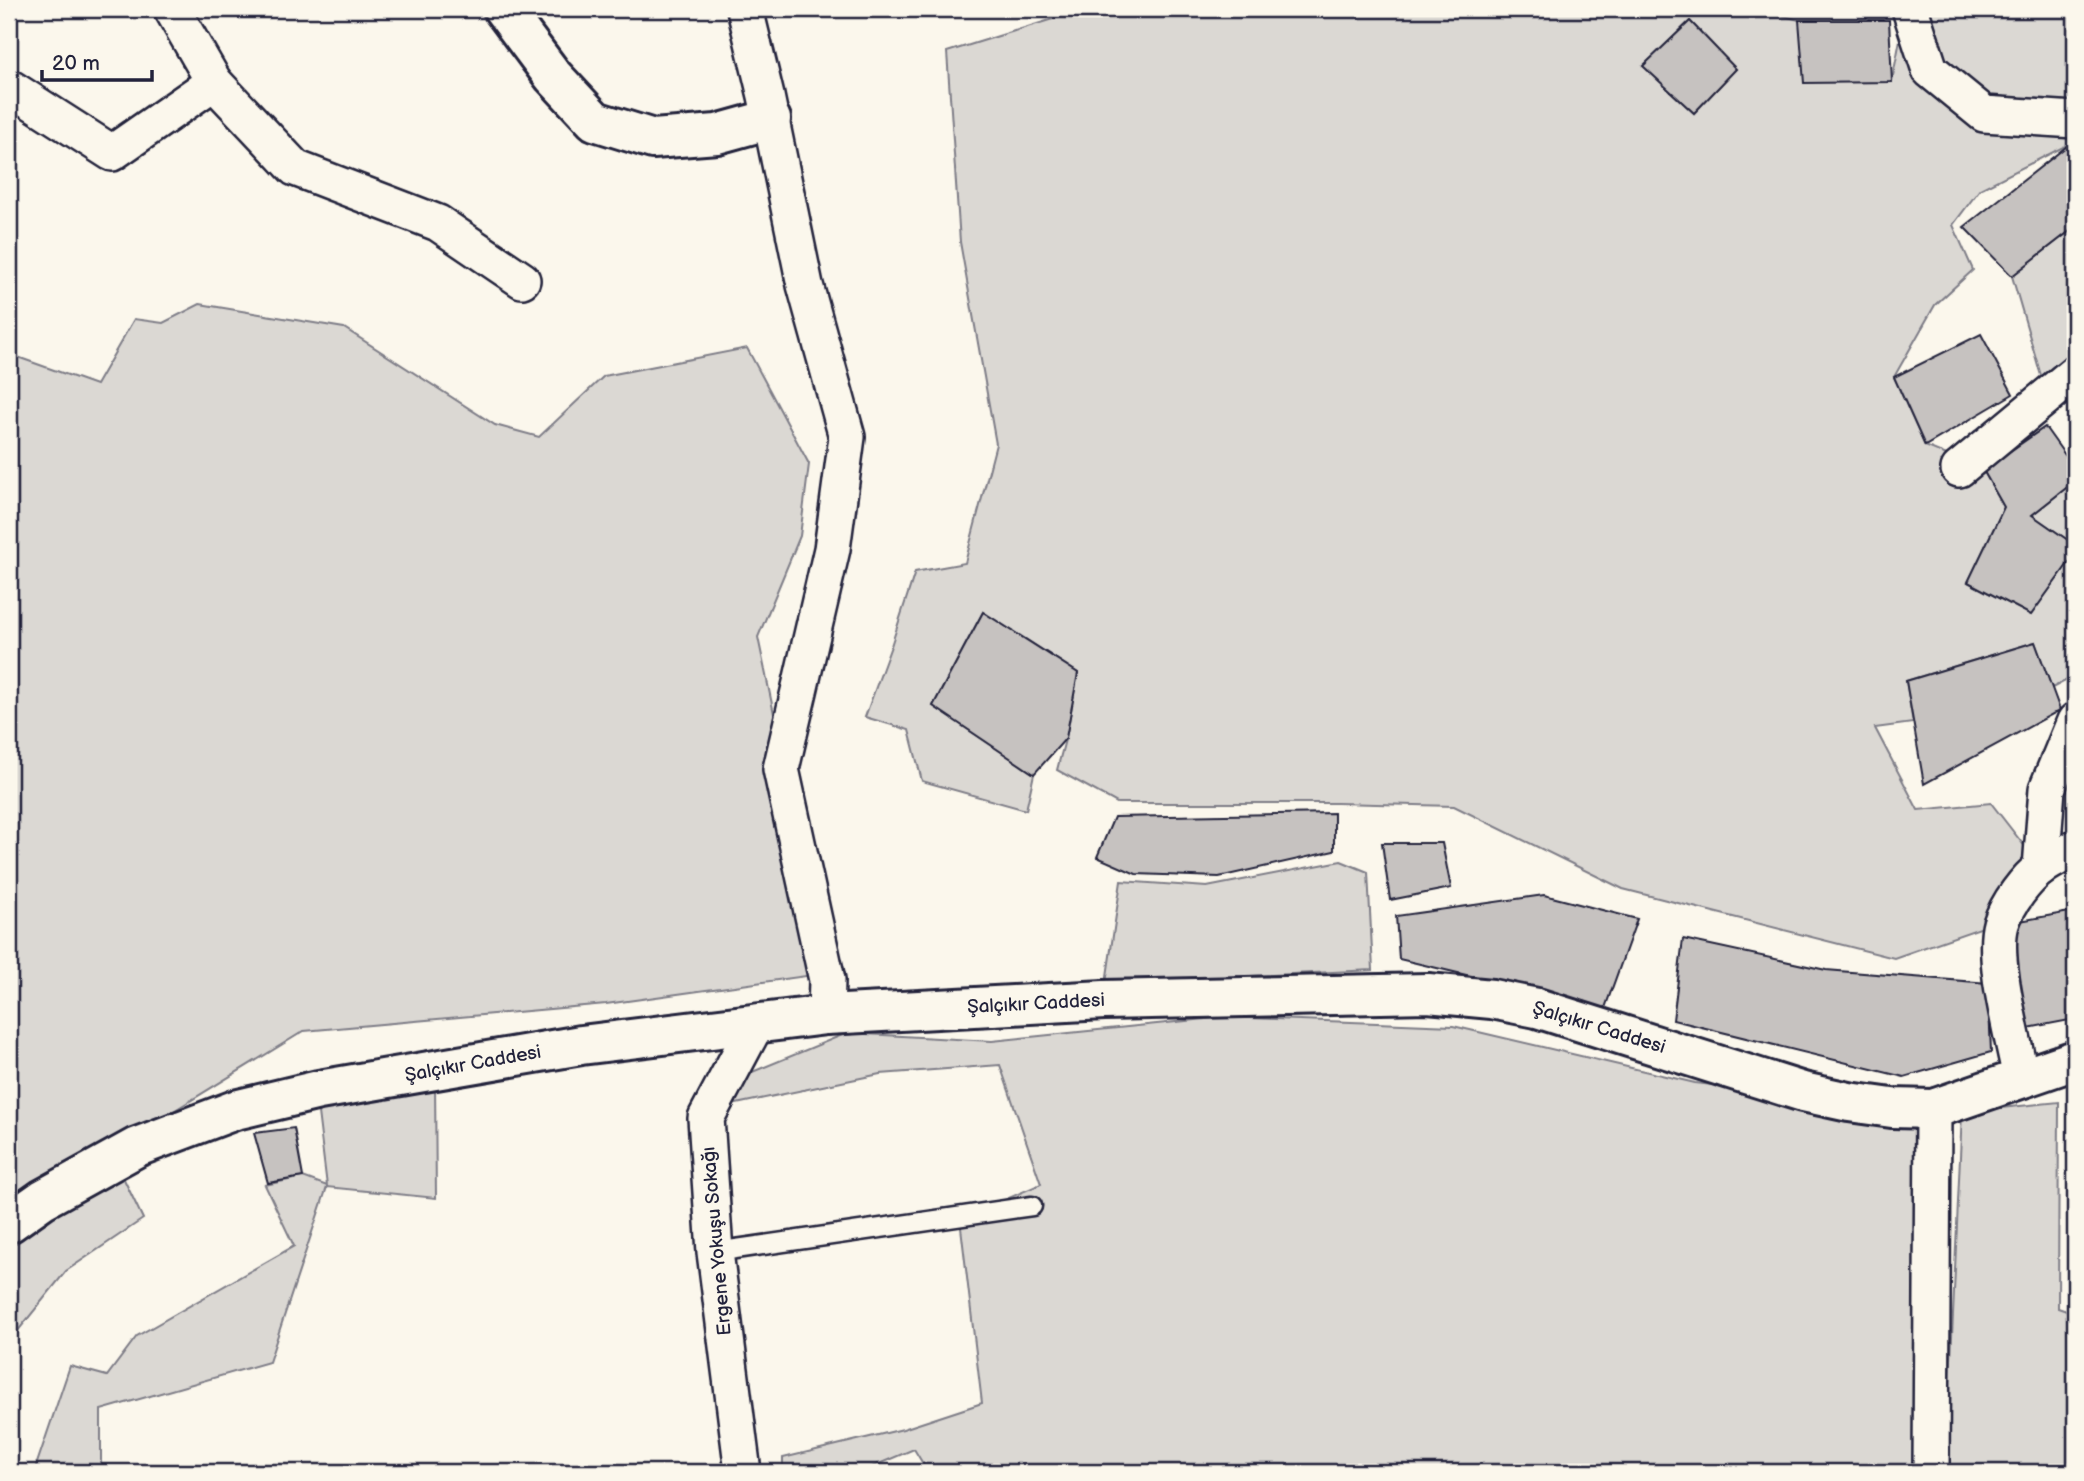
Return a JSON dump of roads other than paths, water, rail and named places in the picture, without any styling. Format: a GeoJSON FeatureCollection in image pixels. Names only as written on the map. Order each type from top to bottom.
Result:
{"type":"FeatureCollection","features":[{"type":"Feature","properties":{"kind":"main road"},"geometry":{"type":"LineString","coordinates":[[503,9],[553,76],[596,121],[653,139],[717,134],[771,119]]}},
{"type":"Feature","properties":{"kind":"main road","name":"Şalçıkır Caddesi"},"geometry":{"type":"LineString","coordinates":[[9,1223],[43,1199],[138,1147],[235,1111],[319,1090],[581,1045],[826,1015],[1104,1000],[1428,993],[1492,999],[1537,1008],[1815,1094],[1892,1108],[1933,1109],[2075,1060]]}},
{"type":"Feature","properties":{"kind":"street"},"geometry":{"type":"LineString","coordinates":[[172,9],[214,82],[295,168],[438,223],[522,280]]}},
{"type":"Feature","properties":{"kind":"street"},"geometry":{"type":"LineString","coordinates":[[745,9],[805,285],[847,437],[832,549],[781,769],[827,980],[826,1015]]}},
{"type":"Feature","properties":{"kind":"street"},"geometry":{"type":"LineString","coordinates":[[1910,9],[1930,70],[1984,114],[2075,120]]}},
{"type":"Feature","properties":{"kind":"street"},"geometry":{"type":"LineString","coordinates":[[9,87],[112,153],[214,82]]}},
{"type":"Feature","properties":{"kind":"street"},"geometry":{"type":"LineString","coordinates":[[1959,469],[2075,373]]}},
{"type":"Feature","properties":{"kind":"street"},"geometry":{"type":"LineString","coordinates":[[2041,868],[2047,789],[2075,721]]}},
{"type":"Feature","properties":{"kind":"street"},"geometry":{"type":"LineString","coordinates":[[2021,1079],[2000,965],[1998,944],[2001,924],[2021,890],[2041,868],[2075,848]]}},
{"type":"Feature","properties":{"kind":"street","name":"Ergene Yokuşu Sokağı"},"geometry":{"type":"LineString","coordinates":[[743,1472],[715,1252],[706,1118],[757,1022]]}},
{"type":"Feature","properties":{"kind":"street"},"geometry":{"type":"LineString","coordinates":[[1931,1472],[1933,1109]]}},
{"type":"Feature","properties":{"kind":"lane"},"geometry":{"type":"LineString","coordinates":[[715,1252],[1032,1206]]}}]}
